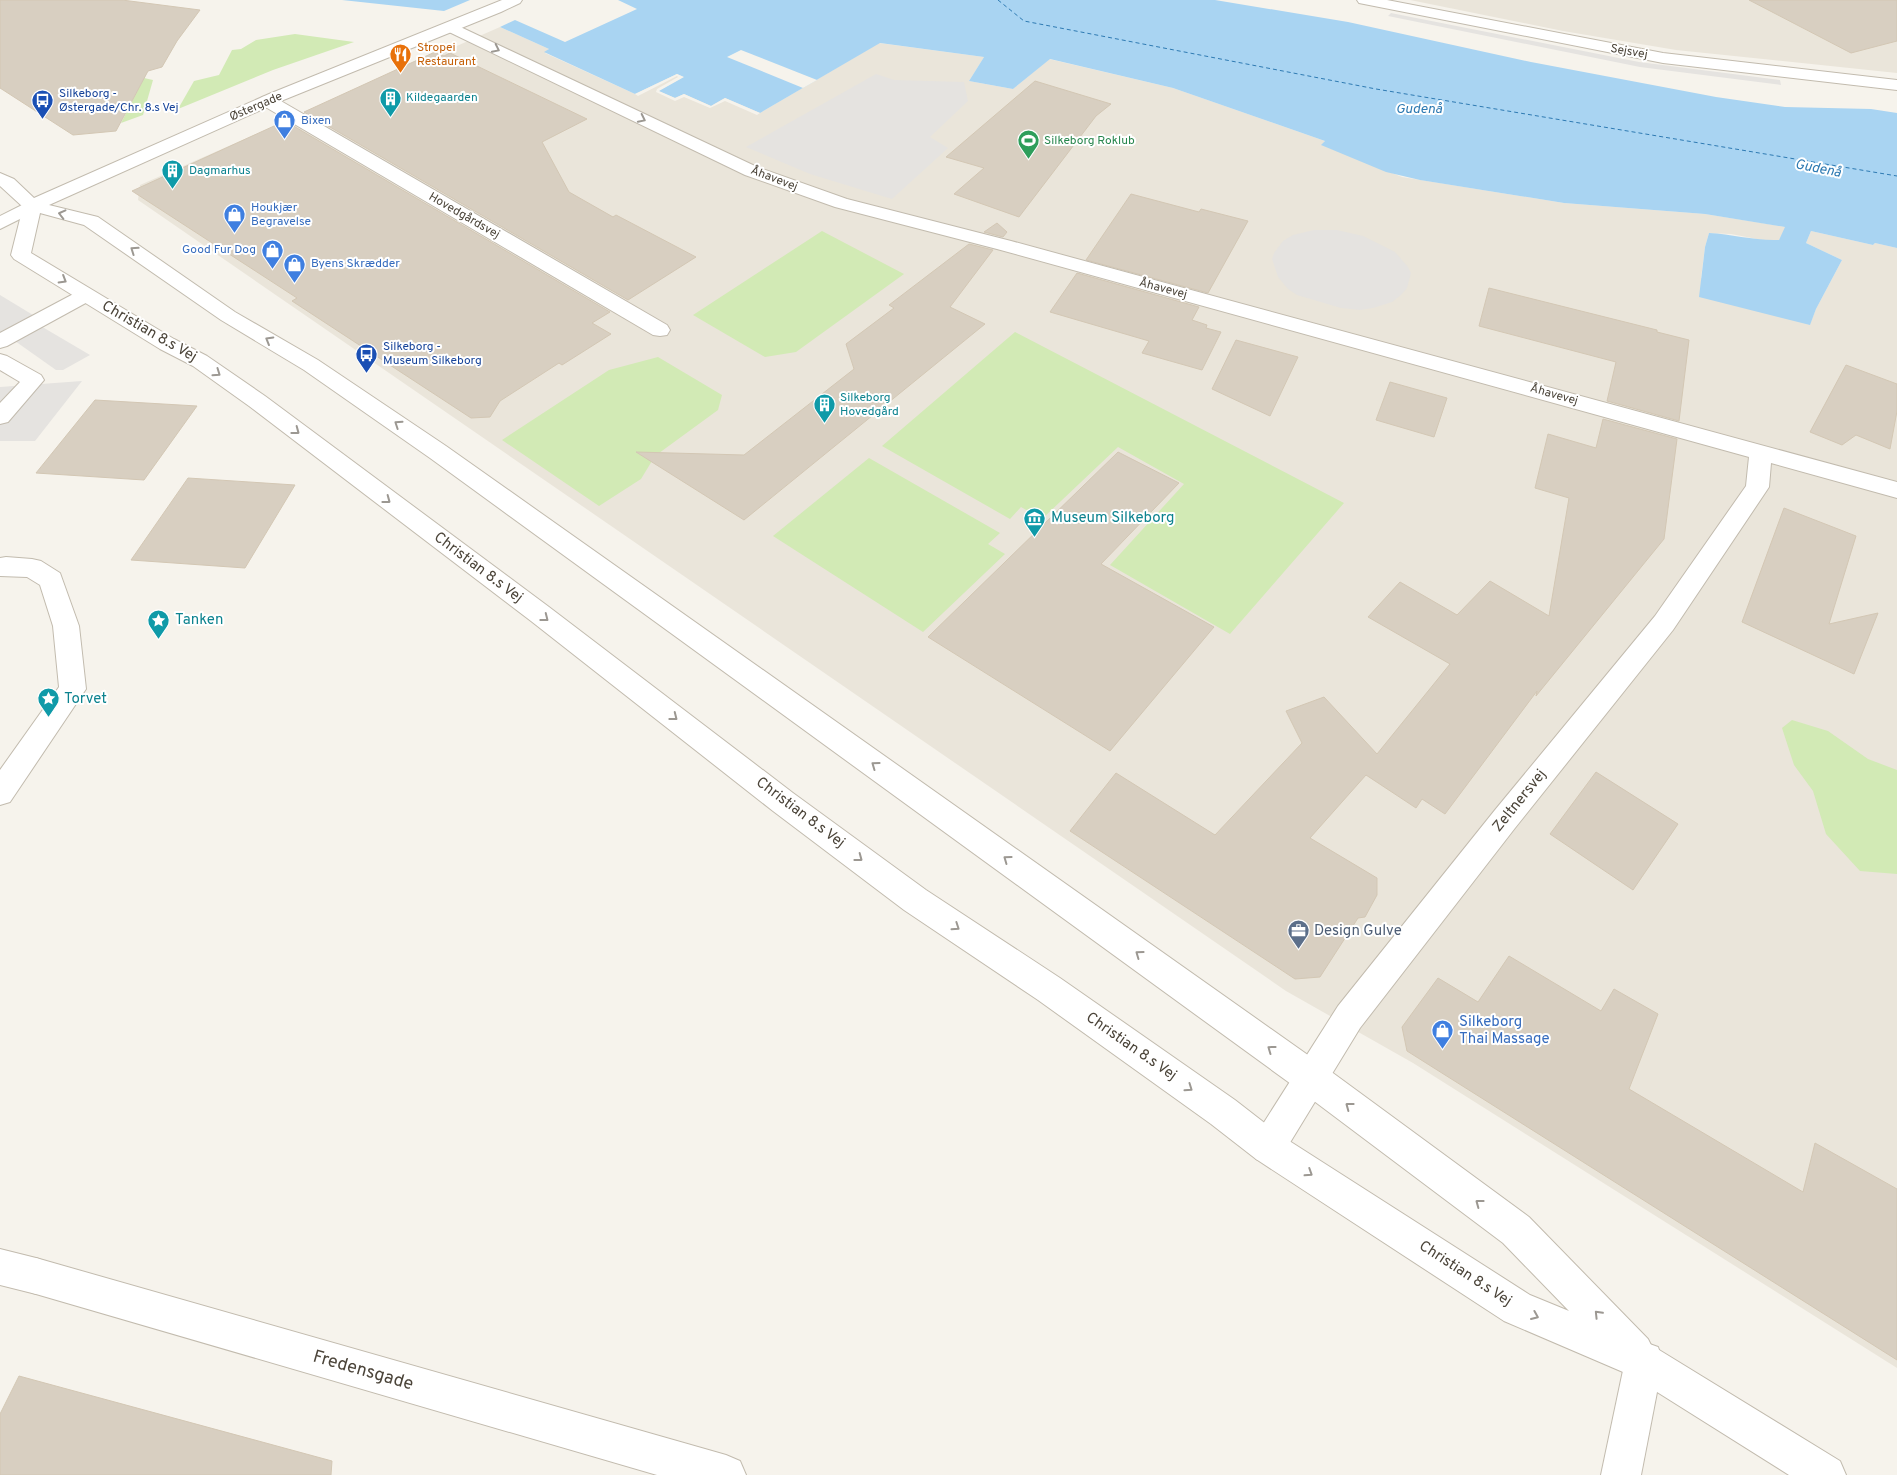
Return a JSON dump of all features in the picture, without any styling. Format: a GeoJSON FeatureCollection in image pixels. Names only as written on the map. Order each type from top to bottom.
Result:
{"type":"FeatureCollection","features":[{"type":"Feature","properties":{"kind":"street","name":"Østergade"},"geometry":{"type":"LineString","coordinates":[[0,223],[32,206],[268,101],[381,53],[452,28],[515,0]]}},
{"type":"Feature","properties":{"kind":"street","name":"Sejsvej"},"geometry":{"type":"LineString","coordinates":[[1364,0],[1663,58],[1897,85]]}},
{"type":"Feature","properties":{"kind":"street","name":"Åhavevej"},"geometry":{"type":"LineString","coordinates":[[452,28],[751,171],[840,203],[1004,244],[1897,490]]}},
{"type":"Feature","properties":{"kind":"street","name":"Hovedgårdsvej"},"geometry":{"type":"LineString","coordinates":[[268,101],[660,330]]}},
{"type":"Feature","properties":{"kind":"street","name":"Christian 8.s Vej"},"geometry":{"type":"LineString","coordinates":[[0,178],[8,183],[32,206],[92,221],[228,316],[311,365],[438,452],[1310,1077],[1516,1230],[1644,1361]]}},
{"type":"Feature","properties":{"kind":"street","name":"Christian 8.s Vej"},"geometry":{"type":"LineString","coordinates":[[32,206],[21,255],[167,344],[200,361],[257,401],[908,894],[1049,989],[1223,1112],[1268,1147],[1517,1308],[1644,1361],[1826,1475]]}},
{"type":"Feature","properties":{"kind":"street"},"geometry":{"type":"LineString","coordinates":[[0,340],[86,295]]}},
{"type":"Feature","properties":{"kind":"street"},"geometry":{"type":"LineString","coordinates":[[0,362],[33,380],[0,417]]}},
{"type":"Feature","properties":{"kind":"street","name":"Zeltnersvej"},"geometry":{"type":"LineString","coordinates":[[1268,1147],[1310,1077],[1349,1018],[1393,960],[1664,623],[1757,487],[1761,453]]}},
{"type":"Feature","properties":{"kind":"street"},"geometry":{"type":"LineString","coordinates":[[0,567],[32,568],[51,580],[66,626],[73,689],[0,793]]}},
{"type":"Feature","properties":{"kind":"street","name":"Fredensgade"},"geometry":{"type":"LineString","coordinates":[[18,1272],[726,1475]]}},
{"type":"Feature","properties":{"kind":"street"},"geometry":{"type":"LineString","coordinates":[[1621,1475],[1644,1361]]}},
{"type":"Feature","properties":{"kind":"shaded area"},"geometry":{"type":"Polygon","coordinates":[[[1410,0],[1897,0],[1897,73],[1676,50],[1563,31],[1410,0]]]}},
{"type":"Feature","properties":{"kind":"shaded area"},"geometry":{"type":"Polygon","coordinates":[[[1391,13],[1639,62],[1780,80],[1781,85],[1640,67],[1388,16],[1391,13]]]}},
{"type":"Feature","properties":{"kind":"shaded area"},"geometry":{"type":"Polygon","coordinates":[[[500,27],[549,49],[545,53],[635,94],[677,74],[684,77],[684,94],[725,98],[760,113],[879,43],[984,57],[969,81],[1013,89],[1049,59],[1173,88],[1325,141],[1322,145],[1402,177],[1564,203],[1705,214],[1786,227],[1779,240],[1762,240],[1731,234],[1709,233],[1701,278],[1810,324],[1842,260],[1806,243],[1811,231],[1873,245],[1875,243],[1897,248],[1897,1368],[1413,1063],[1286,991],[138,200],[140,185],[500,27]]]}},
{"type":"Feature","properties":{"kind":"shaded area"},"geometry":{"type":"Polygon","coordinates":[[[876,74],[894,80],[964,82],[968,101],[930,137],[948,148],[892,199],[810,174],[746,147],[876,74]]]}},
{"type":"Feature","properties":{"kind":"shaded area"},"geometry":{"type":"Polygon","coordinates":[[[1314,230],[1337,230],[1363,236],[1395,252],[1411,273],[1407,288],[1392,302],[1360,310],[1341,308],[1297,295],[1288,289],[1278,277],[1272,259],[1283,241],[1293,235],[1314,230]]]}},
{"type":"Feature","properties":{"kind":"shaded area"},"geometry":{"type":"Polygon","coordinates":[[[0,295],[33,315],[0,332],[0,295]]]}},
{"type":"Feature","properties":{"kind":"shaded area"},"geometry":{"type":"Polygon","coordinates":[[[39,325],[90,355],[63,370],[56,370],[15,341],[39,325]]]}},
{"type":"Feature","properties":{"kind":"shaded area"},"geometry":{"type":"Polygon","coordinates":[[[82,381],[35,441],[0,441],[0,387],[82,381]]]}},
{"type":"Feature","properties":{"kind":"green space"},"geometry":{"type":"Polygon","coordinates":[[[295,34],[354,42],[273,70],[178,109],[194,81],[219,75],[232,50],[241,49],[256,40],[295,34]]]}},
{"type":"Feature","properties":{"kind":"green space"},"geometry":{"type":"Polygon","coordinates":[[[144,78],[153,80],[143,115],[121,123],[144,78]]]}},
{"type":"Feature","properties":{"kind":"green space"},"geometry":{"type":"Polygon","coordinates":[[[822,231],[904,274],[796,352],[765,357],[693,315],[822,231]]]}},
{"type":"Feature","properties":{"kind":"green space"},"geometry":{"type":"Polygon","coordinates":[[[1015,332],[1344,503],[1230,634],[1110,565],[1184,484],[1118,447],[1042,519],[1021,507],[1010,519],[882,446],[1015,332]]]}},
{"type":"Feature","properties":{"kind":"green space"},"geometry":{"type":"Polygon","coordinates":[[[658,357],[722,395],[718,410],[655,456],[641,479],[599,506],[502,440],[609,370],[658,357]]]}},
{"type":"Feature","properties":{"kind":"green space"},"geometry":{"type":"Polygon","coordinates":[[[869,458],[1000,533],[988,544],[1005,554],[923,632],[773,536],[869,458]]]}},
{"type":"Feature","properties":{"kind":"green space"},"geometry":{"type":"Polygon","coordinates":[[[1792,720],[1828,731],[1868,759],[1897,770],[1897,874],[1860,871],[1826,834],[1813,791],[1794,765],[1782,728],[1792,720]]]}},
{"type":"Feature","properties":{"kind":"water"},"geometry":{"type":"Polygon","coordinates":[[[342,0],[470,0],[444,11],[342,0]]]}},
{"type":"Feature","properties":{"kind":"water","name":"Gudenå"},"geometry":{"type":"Polygon","coordinates":[[[618,0],[1215,0],[1348,22],[1531,62],[1716,97],[1785,107],[1871,109],[1897,113],[1897,248],[1875,243],[1873,245],[1811,231],[1806,243],[1842,260],[1816,309],[1810,325],[1699,297],[1705,247],[1709,233],[1779,240],[1785,227],[1705,214],[1564,203],[1420,180],[1386,172],[1321,145],[1325,141],[1173,88],[1050,59],[1013,89],[969,81],[984,57],[880,43],[760,113],[725,98],[711,106],[684,94],[675,98],[658,91],[683,77],[677,74],[635,94],[544,52],[549,49],[500,27],[515,20],[565,42],[637,9],[618,0]]]}},
{"type":"Feature","properties":{"kind":"pier"},"geometry":{"type":"Polygon","coordinates":[[[741,50],[817,80],[803,88],[727,57],[741,50]]]}},
{"type":"Feature","properties":{"kind":"pier"},"geometry":{"type":"Polygon","coordinates":[[[677,74],[684,77],[659,91],[675,98],[684,94],[711,106],[725,98],[760,113],[757,115],[725,101],[710,108],[684,97],[675,101],[656,92],[657,89],[677,76],[638,96],[635,94],[677,74]]]}},
{"type":"Feature","properties":{"kind":"building"},"geometry":{"type":"Polygon","coordinates":[[[0,0],[122,0],[200,10],[177,41],[162,67],[148,71],[116,131],[73,135],[0,88],[0,0]]]}},
{"type":"Feature","properties":{"kind":"building"},"geometry":{"type":"Polygon","coordinates":[[[1749,0],[1897,0],[1897,41],[1851,53],[1749,0]]]}},
{"type":"Feature","properties":{"kind":"building"},"geometry":{"type":"Polygon","coordinates":[[[435,52],[444,56],[450,53],[587,119],[542,142],[569,192],[613,217],[616,215],[696,257],[628,300],[304,112],[435,52]]]}},
{"type":"Feature","properties":{"kind":"building","name":"Silkeborg Roklub"},"geometry":{"type":"Polygon","coordinates":[[[1035,81],[1111,104],[1096,116],[1019,217],[954,194],[984,168],[946,157],[1035,81]]]}},
{"type":"Feature","properties":{"kind":"building"},"geometry":{"type":"Polygon","coordinates":[[[285,121],[610,312],[592,323],[611,334],[562,365],[559,363],[500,401],[490,417],[471,418],[292,301],[297,298],[132,191],[285,121]]]}},
{"type":"Feature","properties":{"kind":"building"},"geometry":{"type":"Polygon","coordinates":[[[1131,194],[1199,212],[1201,209],[1248,221],[1208,293],[1086,260],[1131,194]]]}},
{"type":"Feature","properties":{"kind":"building"},"geometry":{"type":"Polygon","coordinates":[[[997,223],[1007,232],[1003,237],[984,232],[997,223]]]}},
{"type":"Feature","properties":{"kind":"building","name":"Silkeborg Hovedgård"},"geometry":{"type":"Polygon","coordinates":[[[969,244],[993,250],[950,307],[985,324],[744,520],[636,452],[744,455],[854,369],[846,344],[894,308],[889,305],[969,244]]]}},
{"type":"Feature","properties":{"kind":"building"},"geometry":{"type":"Polygon","coordinates":[[[1077,273],[1199,307],[1192,320],[1207,325],[1206,328],[1221,332],[1202,370],[1142,353],[1149,341],[1050,312],[1077,273]]]}},
{"type":"Feature","properties":{"kind":"building"},"geometry":{"type":"Polygon","coordinates":[[[1489,288],[1657,330],[1657,332],[1689,340],[1679,421],[1607,401],[1616,362],[1479,326],[1489,288]]]}},
{"type":"Feature","properties":{"kind":"building"},"geometry":{"type":"Polygon","coordinates":[[[1236,340],[1298,357],[1270,416],[1212,389],[1236,340]]]}},
{"type":"Feature","properties":{"kind":"building"},"geometry":{"type":"Polygon","coordinates":[[[1846,365],[1897,384],[1897,411],[1890,449],[1856,435],[1842,445],[1810,432],[1846,365]]]}},
{"type":"Feature","properties":{"kind":"building"},"geometry":{"type":"Polygon","coordinates":[[[1390,382],[1447,398],[1434,437],[1376,420],[1390,382]]]}},
{"type":"Feature","properties":{"kind":"building"},"geometry":{"type":"Polygon","coordinates":[[[95,400],[197,406],[144,480],[36,473],[95,400]]]}},
{"type":"Feature","properties":{"kind":"building"},"geometry":{"type":"Polygon","coordinates":[[[1603,419],[1677,439],[1664,539],[1536,696],[1537,691],[1445,814],[1422,799],[1416,808],[1366,775],[1310,838],[1377,878],[1377,895],[1365,917],[1358,918],[1320,977],[1295,979],[1070,831],[1116,773],[1215,835],[1302,743],[1286,711],[1324,697],[1377,754],[1450,664],[1368,617],[1400,582],[1457,615],[1490,581],[1549,616],[1569,498],[1535,488],[1548,434],[1596,448],[1603,419]]]}},
{"type":"Feature","properties":{"kind":"building"},"geometry":{"type":"Polygon","coordinates":[[[1118,452],[1179,483],[1101,564],[1214,627],[1110,751],[928,637],[1118,452]]]}},
{"type":"Feature","properties":{"kind":"building"},"geometry":{"type":"Polygon","coordinates":[[[188,478],[295,485],[245,568],[131,560],[188,478]]]}},
{"type":"Feature","properties":{"kind":"building"},"geometry":{"type":"Polygon","coordinates":[[[1784,508],[1856,536],[1829,624],[1878,613],[1854,674],[1742,622],[1784,508]]]}},
{"type":"Feature","properties":{"kind":"building"},"geometry":{"type":"Polygon","coordinates":[[[1596,772],[1678,824],[1633,890],[1550,834],[1596,772]]]}},
{"type":"Feature","properties":{"kind":"building"},"geometry":{"type":"Polygon","coordinates":[[[1509,956],[1601,1011],[1614,989],[1658,1014],[1629,1089],[1803,1192],[1815,1143],[1897,1189],[1897,1360],[1407,1051],[1402,1027],[1438,978],[1478,1002],[1509,956]]]}},
{"type":"Feature","properties":{"kind":"building"},"geometry":{"type":"Polygon","coordinates":[[[19,1376],[332,1461],[331,1475],[0,1475],[0,1414],[19,1376]]]}},
{"type":"Feature","properties":{"kind":"ferry route"},"geometry":{"type":"LineString","coordinates":[[998,0],[1024,21],[1376,89],[1897,176]]}},
{"type":"Feature","properties":{"kind":"place","name":"Stropei Restaurant"},"geometry":{"type":"Point","coordinates":[401,74]}},
{"type":"Feature","properties":{"kind":"place","name":"Kildegaarden"},"geometry":{"type":"Point","coordinates":[390,117]}},
{"type":"Feature","properties":{"kind":"place","name":"Silkeborg - Østergade/Chr. 8.s Vej"},"geometry":{"type":"Point","coordinates":[43,120]}},
{"type":"Feature","properties":{"kind":"place","name":"Bixen"},"geometry":{"type":"Point","coordinates":[285,140]}},
{"type":"Feature","properties":{"kind":"place","name":"Silkeborg Roklub"},"geometry":{"type":"Point","coordinates":[1028,160]}},
{"type":"Feature","properties":{"kind":"place","name":"Dagmarhus"},"geometry":{"type":"Point","coordinates":[173,190]}},
{"type":"Feature","properties":{"kind":"place","name":"Houkjær Begravelse"},"geometry":{"type":"Point","coordinates":[235,234]}},
{"type":"Feature","properties":{"kind":"place","name":"Good Fur Dog"},"geometry":{"type":"Point","coordinates":[272,269]}},
{"type":"Feature","properties":{"kind":"place","name":"Byens Skrædder"},"geometry":{"type":"Point","coordinates":[295,283]}},
{"type":"Feature","properties":{"kind":"place","name":"Silkeborg - Museum Silkeborg"},"geometry":{"type":"Point","coordinates":[367,373]}},
{"type":"Feature","properties":{"kind":"place","name":"Silkeborg Hovedgård"},"geometry":{"type":"Point","coordinates":[824,424]}},
{"type":"Feature","properties":{"kind":"place","name":"Museum Silkeborg"},"geometry":{"type":"Point","coordinates":[1035,537]}},
{"type":"Feature","properties":{"kind":"place","name":"Tanken"},"geometry":{"type":"Point","coordinates":[159,639]}},
{"type":"Feature","properties":{"kind":"place","name":"Torvet"},"geometry":{"type":"Point","coordinates":[48,718]}},
{"type":"Feature","properties":{"kind":"place","name":"Design Gulve"},"geometry":{"type":"Point","coordinates":[1298,950]}},
{"type":"Feature","properties":{"kind":"place","name":"Silkeborg Thai Massage"},"geometry":{"type":"Point","coordinates":[1443,1050]}}]}
